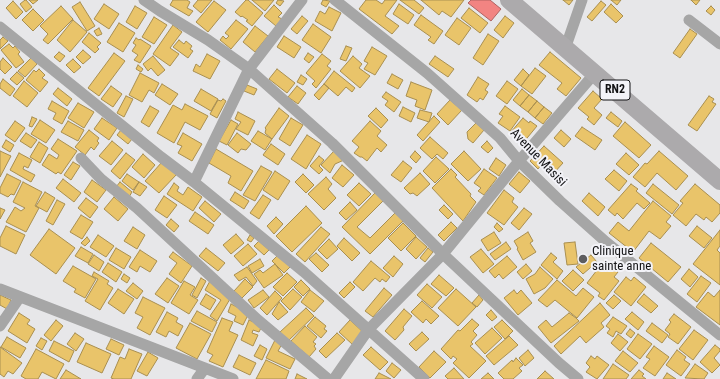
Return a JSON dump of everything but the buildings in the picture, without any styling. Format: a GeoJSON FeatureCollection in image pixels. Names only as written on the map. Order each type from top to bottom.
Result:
{"type":"FeatureCollection","features":[{"type":"Feature","properties":{"kind":"highway","name":"RN2"},"geometry":{"type":"LineString","coordinates":[[509,0],[720,181]]}},
{"type":"Feature","properties":{"kind":"street"},"geometry":{"type":"LineString","coordinates":[[144,0],[208,40],[249,69],[332,143],[443,254],[578,379]]}},
{"type":"Feature","properties":{"kind":"street"},"geometry":{"type":"LineString","coordinates":[[194,182],[249,69],[302,0]]}},
{"type":"Feature","properties":{"kind":"street","name":"Avenue Masisi"},"geometry":{"type":"LineString","coordinates":[[335,0],[427,72],[500,138],[519,161],[560,201],[606,242],[720,335]]}},
{"type":"Feature","properties":{"kind":"street"},"geometry":{"type":"LineString","coordinates":[[565,49],[582,0]]}},
{"type":"Feature","properties":{"kind":"street"},"geometry":{"type":"LineString","coordinates":[[689,20],[720,44]]}},
{"type":"Feature","properties":{"kind":"street"},"geometry":{"type":"LineString","coordinates":[[0,26],[304,272],[424,379]]}},
{"type":"Feature","properties":{"kind":"street"},"geometry":{"type":"LineString","coordinates":[[334,379],[368,330],[443,254],[519,161],[595,73]]}},
{"type":"Feature","properties":{"kind":"street"},"geometry":{"type":"LineString","coordinates":[[81,158],[101,179],[137,208],[258,320],[328,379]]}},
{"type":"Feature","properties":{"kind":"street"},"geometry":{"type":"LineString","coordinates":[[0,289],[233,379]]}},
{"type":"Feature","properties":{"kind":"street"},"geometry":{"type":"LineString","coordinates":[[0,326],[20,297]]}},
{"type":"Feature","properties":{"kind":"street"},"geometry":{"type":"LineString","coordinates":[[197,379],[205,368]]}},
{"type":"Feature","properties":{"kind":"place","name":"Clinique sainte anne"},"geometry":{"type":"Point","coordinates":[583,259]}}]}
